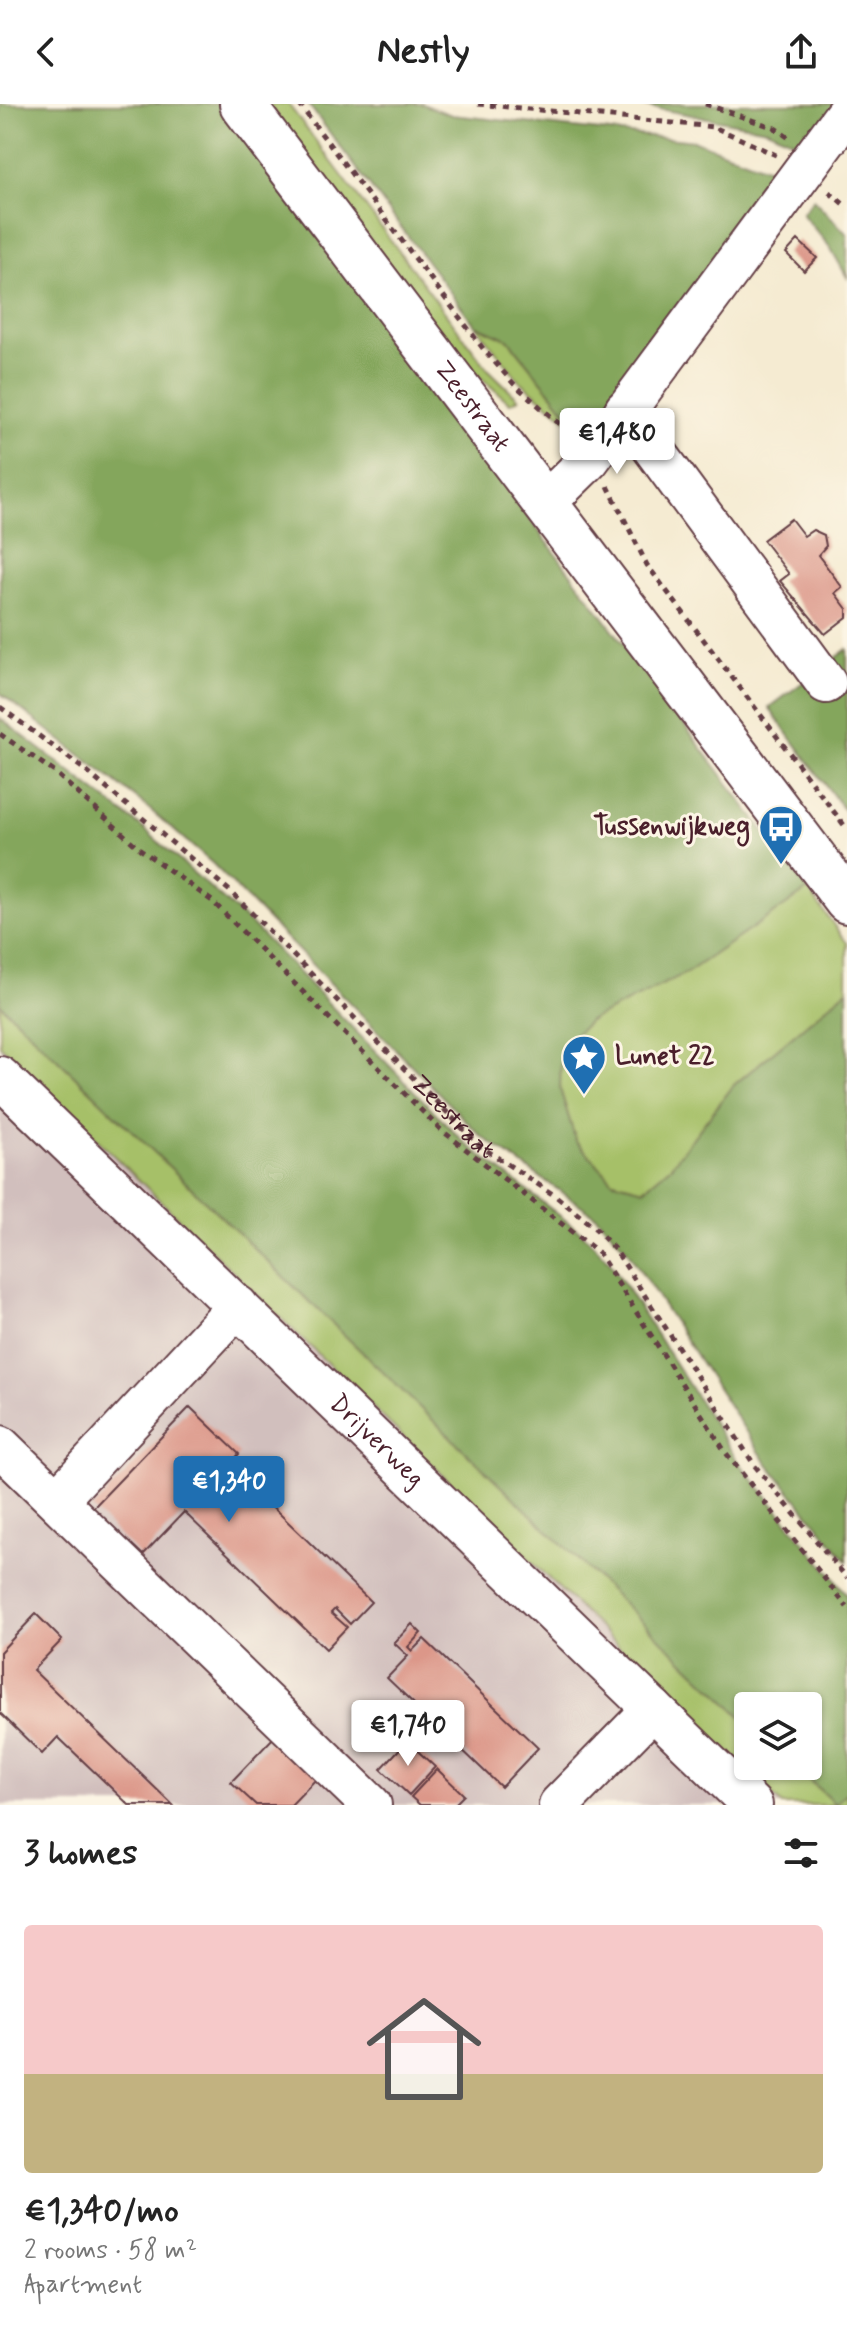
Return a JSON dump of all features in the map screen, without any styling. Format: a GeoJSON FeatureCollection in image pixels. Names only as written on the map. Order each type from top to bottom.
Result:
{"type":"FeatureCollection","features":[{"type":"Feature","properties":{"kind":"main road","name":"Zeestraat"},"geometry":{"type":"LineString","coordinates":[[242,104],[847,901]]}},
{"type":"Feature","properties":{"kind":"street"},"geometry":{"type":"LineString","coordinates":[[546,502],[589,460],[847,112]]}},
{"type":"Feature","properties":{"kind":"street"},"geometry":{"type":"LineString","coordinates":[[625,410],[826,683]]}},
{"type":"Feature","properties":{"kind":"street","name":"Drijverweg"},"geometry":{"type":"LineString","coordinates":[[0,1077],[752,1805]]}},
{"type":"Feature","properties":{"kind":"street"},"geometry":{"type":"LineString","coordinates":[[57,1500],[238,1306]]}},
{"type":"Feature","properties":{"kind":"street"},"geometry":{"type":"LineString","coordinates":[[0,1446],[371,1805]]}},
{"type":"Feature","properties":{"kind":"street"},"geometry":{"type":"LineString","coordinates":[[559,1805],[653,1709]]}},
{"type":"Feature","properties":{"kind":"path"},"geometry":{"type":"LineString","coordinates":[[478,104],[714,127],[808,164]]}},
{"type":"Feature","properties":{"kind":"path"},"geometry":{"type":"LineString","coordinates":[[705,104],[775,128],[847,207]]}},
{"type":"Feature","properties":{"kind":"path","name":"Zeestraat"},"geometry":{"type":"LineString","coordinates":[[0,707],[81,767],[230,891],[480,1146],[557,1197],[597,1230],[616,1251],[755,1466],[847,1578]]}},
{"type":"Feature","properties":{"kind":"path"},"geometry":{"type":"LineString","coordinates":[[0,734],[53,771],[140,849],[212,901],[440,1129],[598,1252],[726,1453],[847,1607]]}},
{"type":"Feature","properties":{"kind":"shaded area"},"geometry":{"type":"Polygon","coordinates":[[[0,1024],[734,1752],[734,1780],[772,1780],[816,1805],[0,1805],[0,1024]]]}},
{"type":"Feature","properties":{"kind":"green space"},"geometry":{"type":"Polygon","coordinates":[[[0,104],[219,104],[808,890],[688,972],[589,1021],[561,1048],[560,1089],[576,1141],[613,1181],[644,1189],[671,1166],[734,1085],[847,990],[847,1561],[764,1459],[627,1250],[596,1216],[481,1136],[213,864],[140,801],[0,693],[0,104]]]}},
{"type":"Feature","properties":{"kind":"green space"},"geometry":{"type":"Polygon","coordinates":[[[268,104],[288,104],[487,368],[519,399],[510,403],[460,360],[268,104]]]}},
{"type":"Feature","properties":{"kind":"green space"},"geometry":{"type":"Polygon","coordinates":[[[308,104],[422,104],[452,115],[695,141],[772,170],[787,181],[585,435],[508,339],[475,325],[308,104]]]}},
{"type":"Feature","properties":{"kind":"green space"},"geometry":{"type":"Polygon","coordinates":[[[632,104],[837,104],[802,145],[767,129],[632,104]]]}},
{"type":"Feature","properties":{"kind":"green space"},"geometry":{"type":"Polygon","coordinates":[[[813,199],[847,234],[847,277],[830,247],[802,214],[813,199]]]}},
{"type":"Feature","properties":{"kind":"green space"},"geometry":{"type":"Polygon","coordinates":[[[475,325],[508,339],[585,435],[519,380],[475,325]]]}},
{"type":"Feature","properties":{"kind":"green space"},"geometry":{"type":"Polygon","coordinates":[[[847,649],[847,814],[769,708],[847,649]]]}},
{"type":"Feature","properties":{"kind":"green space"},"geometry":{"type":"Polygon","coordinates":[[[0,718],[144,829],[252,925],[465,1143],[581,1232],[608,1259],[737,1460],[847,1594],[847,1792],[835,1804],[809,1780],[822,1780],[822,1692],[734,1692],[734,1710],[0,1004],[0,718]]]}},
{"type":"Feature","properties":{"kind":"green space"},"geometry":{"type":"Polygon","coordinates":[[[808,890],[847,943],[847,990],[734,1085],[671,1166],[644,1189],[613,1181],[576,1141],[560,1089],[561,1048],[589,1021],[688,972],[808,890]]]}},
{"type":"Feature","properties":{"kind":"green space"},"geometry":{"type":"Polygon","coordinates":[[[0,1004],[734,1710],[734,1758],[0,1045],[0,1004]]]}},
{"type":"Feature","properties":{"kind":"green space"},"geometry":{"type":"Polygon","coordinates":[[[756,1780],[809,1780],[835,1804],[847,1792],[847,1805],[782,1805],[756,1780]]]}},
{"type":"Feature","properties":{"kind":"building"},"geometry":{"type":"Polygon","coordinates":[[[798,240],[817,258],[804,271],[786,253],[798,240]]]}},
{"type":"Feature","properties":{"kind":"building"},"geometry":{"type":"Polygon","coordinates":[[[791,519],[804,536],[813,530],[824,535],[826,546],[818,555],[842,587],[835,593],[847,609],[847,617],[825,634],[780,581],[789,574],[763,540],[791,519]]]}},
{"type":"Feature","properties":{"kind":"building"},"geometry":{"type":"Polygon","coordinates":[[[190,1407],[239,1454],[229,1465],[371,1602],[350,1624],[335,1609],[331,1613],[347,1627],[326,1649],[184,1512],[141,1557],[92,1509],[190,1407]]]}},
{"type":"Feature","properties":{"kind":"building"},"geometry":{"type":"Polygon","coordinates":[[[36,1614],[62,1640],[33,1670],[173,1805],[129,1805],[58,1737],[42,1754],[0,1713],[0,1652],[36,1614]]]}},
{"type":"Feature","properties":{"kind":"building"},"geometry":{"type":"Polygon","coordinates":[[[412,1624],[421,1633],[408,1647],[412,1651],[424,1639],[538,1748],[501,1787],[387,1678],[408,1656],[394,1643],[412,1624]]]}},
{"type":"Feature","properties":{"kind":"building"},"geometry":{"type":"Polygon","coordinates":[[[276,1735],[319,1776],[291,1805],[256,1805],[231,1782],[276,1735]]]}},
{"type":"Feature","properties":{"kind":"building"},"geometry":{"type":"Polygon","coordinates":[[[407,1741],[435,1767],[409,1795],[381,1769],[407,1741]]]}},
{"type":"Feature","properties":{"kind":"building"},"geometry":{"type":"Polygon","coordinates":[[[437,1769],[464,1795],[454,1805],[420,1805],[411,1797],[437,1769]]]}},
{"type":"Feature","properties":{"kind":"place","name":"Tussenwijkweg"},"geometry":{"type":"Point","coordinates":[781,866]}},
{"type":"Feature","properties":{"kind":"place","name":"Lunet 22"},"geometry":{"type":"Point","coordinates":[584,1096]}}]}
